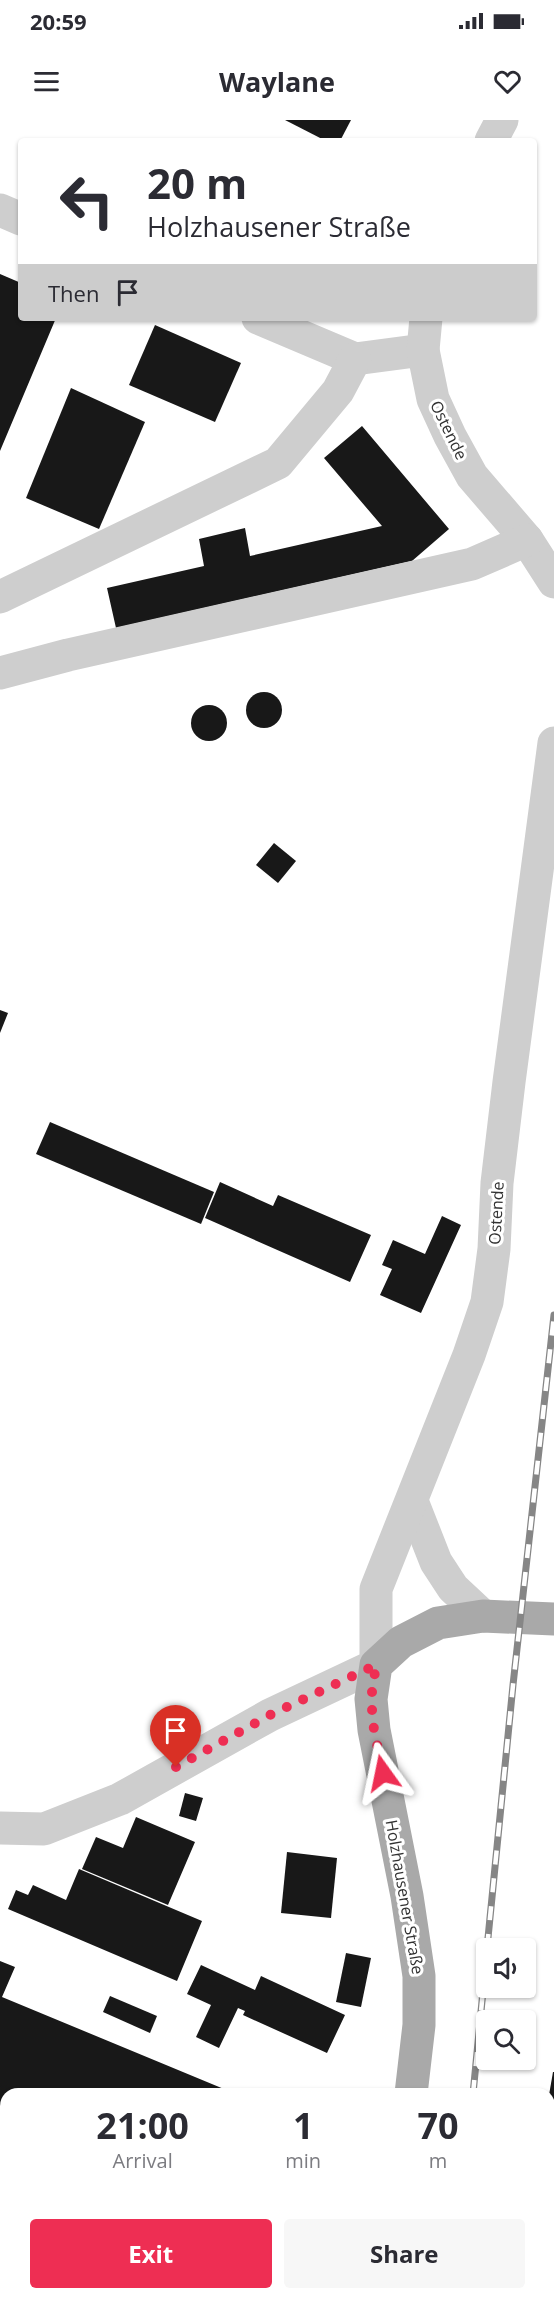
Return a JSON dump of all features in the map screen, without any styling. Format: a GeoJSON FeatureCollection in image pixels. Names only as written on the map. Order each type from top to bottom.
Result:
{"type":"FeatureCollection","features":[{"type":"Feature","properties":{"kind":"main road"},"geometry":{"type":"LineString","coordinates":[[376,1665],[401,1642],[438,1623],[483,1616],[554,1619]]}},
{"type":"Feature","properties":{"kind":"main road","name":"Holzhausener Straße"},"geometry":{"type":"LineString","coordinates":[[376,1665],[371,1699],[374,1730],[407,1896],[419,1976],[419,2025],[412,2088]]}},
{"type":"Feature","properties":{"kind":"street"},"geometry":{"type":"LineString","coordinates":[[493,138],[502,120]]}},
{"type":"Feature","properties":{"kind":"street"},"geometry":{"type":"LineString","coordinates":[[0,210],[18,218]]}},
{"type":"Feature","properties":{"kind":"street"},"geometry":{"type":"LineString","coordinates":[[265,321],[355,359],[423,350]]}},
{"type":"Feature","properties":{"kind":"street","name":"Ostende"},"geometry":{"type":"LineString","coordinates":[[426,321],[423,350],[433,399],[450,436],[472,476],[528,540],[554,582]]}},
{"type":"Feature","properties":{"kind":"street"},"geometry":{"type":"LineString","coordinates":[[0,597],[278,462],[338,391],[355,359]]}},
{"type":"Feature","properties":{"kind":"street"},"geometry":{"type":"LineString","coordinates":[[0,673],[472,564],[528,540]]}},
{"type":"Feature","properties":{"kind":"street","name":"Ostende"},"geometry":{"type":"LineString","coordinates":[[376,1665],[376,1589],[469,1355],[487,1302],[494,1249],[496,1183],[554,743]]}},
{"type":"Feature","properties":{"kind":"street"},"geometry":{"type":"LineString","coordinates":[[412,1501],[436,1562],[453,1588],[483,1616]]}},
{"type":"Feature","properties":{"kind":"street"},"geometry":{"type":"LineString","coordinates":[[0,1828],[44,1829],[120,1799],[270,1715],[376,1665]]}},
{"type":"Feature","properties":{"kind":"building"},"geometry":{"type":"Polygon","coordinates":[[[285,120],[351,120],[342,138],[320,138],[285,120]]]}},
{"type":"Feature","properties":{"kind":"building"},"geometry":{"type":"Polygon","coordinates":[[[0,274],[18,282],[18,321],[55,321],[0,451],[0,274]]]}},
{"type":"Feature","properties":{"kind":"building"},"geometry":{"type":"Polygon","coordinates":[[[155,325],[241,363],[215,422],[129,385],[155,325]]]}},
{"type":"Feature","properties":{"kind":"building"},"geometry":{"type":"Polygon","coordinates":[[[71,388],[145,422],[99,529],[26,498],[71,388]]]}},
{"type":"Feature","properties":{"kind":"building"},"geometry":{"type":"Polygon","coordinates":[[[362,426],[449,529],[412,561],[116,628],[107,588],[204,566],[199,539],[245,528],[250,556],[382,526],[324,458],[362,426]]]}},
{"type":"Feature","properties":{"kind":"building"},"geometry":{"type":"Polygon","coordinates":[[[264,692],[277,697],[282,710],[277,723],[264,728],[251,723],[246,710],[251,697],[264,692]]]}},
{"type":"Feature","properties":{"kind":"building"},"geometry":{"type":"Polygon","coordinates":[[[209,705],[222,710],[227,723],[222,736],[209,741],[196,736],[191,723],[196,710],[209,705]]]}},
{"type":"Feature","properties":{"kind":"building"},"geometry":{"type":"Polygon","coordinates":[[[274,843],[296,861],[278,883],[256,865],[274,843]]]}},
{"type":"Feature","properties":{"kind":"building"},"geometry":{"type":"Polygon","coordinates":[[[0,1010],[8,1013],[0,1033],[0,1010]]]}},
{"type":"Feature","properties":{"kind":"building"},"geometry":{"type":"Polygon","coordinates":[[[50,1122],[214,1192],[201,1224],[36,1154],[50,1122]]]}},
{"type":"Feature","properties":{"kind":"building"},"geometry":{"type":"Polygon","coordinates":[[[220,1182],[273,1206],[278,1195],[371,1235],[350,1282],[205,1218],[220,1182]]]}},
{"type":"Feature","properties":{"kind":"building"},"geometry":{"type":"Polygon","coordinates":[[[442,1216],[461,1225],[421,1313],[380,1295],[392,1269],[382,1265],[393,1240],[425,1254],[442,1216]]]}},
{"type":"Feature","properties":{"kind":"building"},"geometry":{"type":"Polygon","coordinates":[[[185,1793],[203,1798],[196,1821],[179,1816],[185,1793]]]}},
{"type":"Feature","properties":{"kind":"building"},"geometry":{"type":"Polygon","coordinates":[[[136,1817],[195,1842],[168,1905],[82,1869],[96,1837],[123,1848],[136,1817]]]}},
{"type":"Feature","properties":{"kind":"building"},"geometry":{"type":"Polygon","coordinates":[[[287,1852],[337,1858],[331,1918],[281,1913],[287,1852]]]}},
{"type":"Feature","properties":{"kind":"building"},"geometry":{"type":"Polygon","coordinates":[[[79,1869],[202,1921],[177,1981],[8,1909],[16,1890],[28,1895],[33,1885],[66,1900],[79,1869]]]}},
{"type":"Feature","properties":{"kind":"building"},"geometry":{"type":"Polygon","coordinates":[[[346,1953],[371,1958],[361,2007],[336,2002],[346,1953]]]}},
{"type":"Feature","properties":{"kind":"building"},"geometry":{"type":"Polygon","coordinates":[[[0,1961],[15,1967],[2,1997],[222,2088],[0,2088],[0,1961]]]}},
{"type":"Feature","properties":{"kind":"building"},"geometry":{"type":"Polygon","coordinates":[[[201,1965],[255,1990],[261,1976],[345,2015],[327,2053],[243,2015],[245,2011],[238,2008],[219,2048],[196,2037],[211,2005],[187,1994],[201,1965]]]}},
{"type":"Feature","properties":{"kind":"building"},"geometry":{"type":"Polygon","coordinates":[[[110,1996],[157,2016],[150,2033],[103,2012],[110,1996]]]}},
{"type":"Feature","properties":{"kind":"building"},"geometry":{"type":"Polygon","coordinates":[[[553,2072],[554,2072],[554,2088],[550,2088],[553,2072]]]}},
{"type":"Feature","properties":{"kind":"railway"},"geometry":{"type":"LineString","coordinates":[[488,1938],[554,1315]]}},
{"type":"Feature","properties":{"kind":"railway"},"geometry":{"type":"LineString","coordinates":[[474,2088],[482,1998]]}},
{"type":"Feature","properties":{"kind":"route"},"geometry":{"type":"LineString","coordinates":[[176,1767],[270,1715],[376,1665],[371,1699],[374,1730],[383,1773]]}}]}
